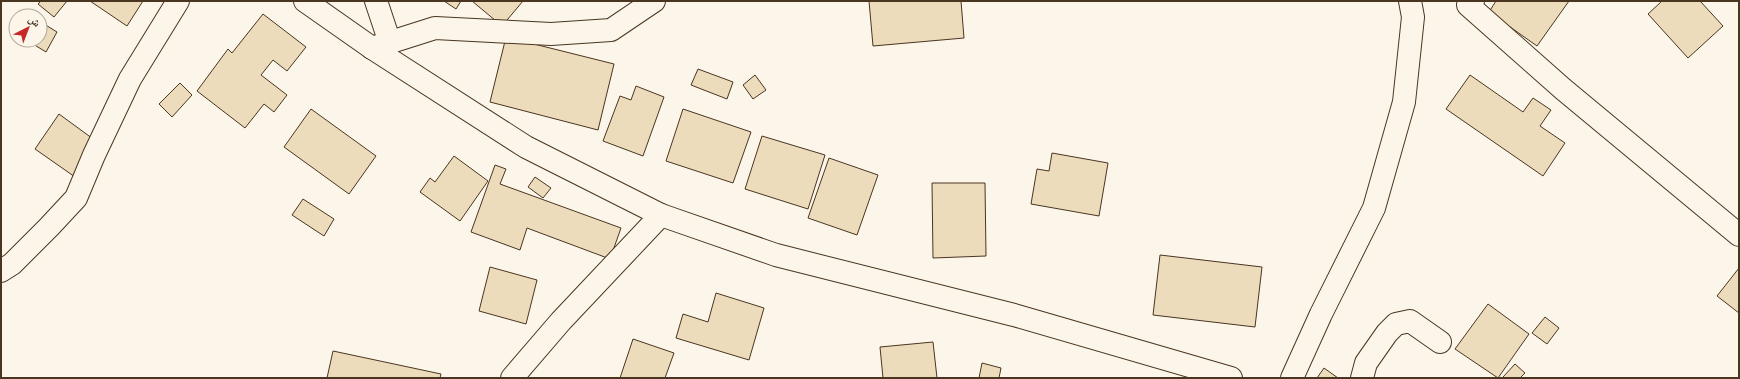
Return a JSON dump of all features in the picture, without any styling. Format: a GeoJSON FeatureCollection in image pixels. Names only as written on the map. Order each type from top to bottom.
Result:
{"type":"FeatureCollection","features":[{"type":"Feature","properties":{"kind":"street"},"geometry":{"type":"LineString","coordinates":[[1,271],[17,259],[76,198],[94,155],[130,79],[178,1]]}},
{"type":"Feature","properties":{"kind":"street"},"geometry":{"type":"LineString","coordinates":[[305,1],[381,45],[526,147],[661,215],[776,255],[1014,316],[1231,378]]}},
{"type":"Feature","properties":{"kind":"street"},"geometry":{"type":"LineString","coordinates":[[376,1],[381,45]]}},
{"type":"Feature","properties":{"kind":"street"},"geometry":{"type":"LineString","coordinates":[[381,45],[435,28],[551,34],[611,30],[654,1]]}},
{"type":"Feature","properties":{"kind":"street"},"geometry":{"type":"LineString","coordinates":[[1292,378],[1321,314],[1374,208],[1404,102],[1413,17],[1410,1]]}},
{"type":"Feature","properties":{"kind":"street"},"geometry":{"type":"LineString","coordinates":[[1468,2],[1563,89],[1739,235]]}},
{"type":"Feature","properties":{"kind":"street"},"geometry":{"type":"LineString","coordinates":[[512,378],[561,321],[661,215]]}},
{"type":"Feature","properties":{"kind":"street"},"geometry":{"type":"LineString","coordinates":[[1362,378],[1366,363],[1387,333],[1396,324],[1410,321],[1440,342]]}},
{"type":"Feature","properties":{"kind":"building"},"geometry":{"type":"Polygon","coordinates":[[[41,1],[67,1],[54,17],[48,12],[48,8],[43,8],[38,4],[41,1]]]}},
{"type":"Feature","properties":{"kind":"building"},"geometry":{"type":"Polygon","coordinates":[[[90,1],[143,1],[127,26],[90,1]]]}},
{"type":"Feature","properties":{"kind":"building"},"geometry":{"type":"Polygon","coordinates":[[[444,1],[461,1],[456,9],[444,1]]]}},
{"type":"Feature","properties":{"kind":"building"},"geometry":{"type":"Polygon","coordinates":[[[472,1],[523,1],[502,26],[472,1]]]}},
{"type":"Feature","properties":{"kind":"building"},"geometry":{"type":"Polygon","coordinates":[[[869,1],[961,1],[964,38],[873,46],[869,1]]]}},
{"type":"Feature","properties":{"kind":"building"},"geometry":{"type":"Polygon","coordinates":[[[1496,1],[1569,1],[1537,46],[1489,12],[1496,1]]]}},
{"type":"Feature","properties":{"kind":"building"},"geometry":{"type":"Polygon","coordinates":[[[1662,1],[1700,1],[1723,26],[1688,58],[1648,14],[1662,1]]]}},
{"type":"Feature","properties":{"kind":"building"},"geometry":{"type":"Polygon","coordinates":[[[263,14],[306,47],[287,71],[273,60],[261,75],[287,95],[274,112],[264,104],[245,128],[197,91],[228,49],[232,53],[263,14]]]}},
{"type":"Feature","properties":{"kind":"building"},"geometry":{"type":"Polygon","coordinates":[[[48,26],[57,32],[46,52],[40,48],[48,48],[48,26]]]}},
{"type":"Feature","properties":{"kind":"building"},"geometry":{"type":"Polygon","coordinates":[[[506,37],[614,64],[598,130],[490,102],[506,37]]]}},
{"type":"Feature","properties":{"kind":"building"},"geometry":{"type":"Polygon","coordinates":[[[698,69],[733,82],[727,99],[691,85],[698,69]]]}},
{"type":"Feature","properties":{"kind":"building"},"geometry":{"type":"Polygon","coordinates":[[[755,75],[766,90],[753,99],[743,85],[755,75]]]}},
{"type":"Feature","properties":{"kind":"building"},"geometry":{"type":"Polygon","coordinates":[[[1470,75],[1523,112],[1533,98],[1551,110],[1540,126],[1565,143],[1543,176],[1446,109],[1470,75]]]}},
{"type":"Feature","properties":{"kind":"building"},"geometry":{"type":"Polygon","coordinates":[[[180,83],[192,95],[172,117],[159,104],[180,83]]]}},
{"type":"Feature","properties":{"kind":"building"},"geometry":{"type":"Polygon","coordinates":[[[636,86],[664,97],[643,156],[603,141],[620,96],[631,100],[636,86]]]}},
{"type":"Feature","properties":{"kind":"building"},"geometry":{"type":"Polygon","coordinates":[[[311,109],[376,156],[349,194],[284,147],[311,109]]]}},
{"type":"Feature","properties":{"kind":"building"},"geometry":{"type":"Polygon","coordinates":[[[683,109],[751,132],[733,183],[666,161],[683,109]]]}},
{"type":"Feature","properties":{"kind":"building"},"geometry":{"type":"Polygon","coordinates":[[[59,114],[100,144],[75,177],[35,149],[59,114]]]}},
{"type":"Feature","properties":{"kind":"building"},"geometry":{"type":"Polygon","coordinates":[[[762,136],[825,155],[808,209],[745,189],[762,136]]]}},
{"type":"Feature","properties":{"kind":"building"},"geometry":{"type":"Polygon","coordinates":[[[1052,153],[1108,163],[1099,216],[1031,204],[1037,169],[1049,171],[1052,153]]]}},
{"type":"Feature","properties":{"kind":"building"},"geometry":{"type":"Polygon","coordinates":[[[454,156],[488,181],[460,221],[420,192],[430,178],[435,182],[454,156]]]}},
{"type":"Feature","properties":{"kind":"building"},"geometry":{"type":"Polygon","coordinates":[[[829,158],[878,175],[857,235],[808,218],[829,158]]]}},
{"type":"Feature","properties":{"kind":"building"},"geometry":{"type":"Polygon","coordinates":[[[495,165],[506,169],[500,184],[621,228],[610,259],[527,228],[520,250],[471,232],[495,165]]]}},
{"type":"Feature","properties":{"kind":"building"},"geometry":{"type":"Polygon","coordinates":[[[535,177],[551,188],[543,198],[528,187],[535,177]]]}},
{"type":"Feature","properties":{"kind":"building"},"geometry":{"type":"Polygon","coordinates":[[[932,183],[985,183],[986,256],[933,258],[932,183]]]}},
{"type":"Feature","properties":{"kind":"building"},"geometry":{"type":"Polygon","coordinates":[[[303,199],[334,219],[324,236],[292,215],[303,199]]]}},
{"type":"Feature","properties":{"kind":"building"},"geometry":{"type":"Polygon","coordinates":[[[1160,255],[1262,267],[1255,327],[1153,315],[1160,255]]]}},
{"type":"Feature","properties":{"kind":"building"},"geometry":{"type":"Polygon","coordinates":[[[490,267],[537,280],[526,324],[479,311],[490,267]]]}},
{"type":"Feature","properties":{"kind":"building"},"geometry":{"type":"Polygon","coordinates":[[[1739,268],[1739,313],[1717,296],[1739,268]]]}},
{"type":"Feature","properties":{"kind":"building"},"geometry":{"type":"Polygon","coordinates":[[[716,293],[764,308],[749,360],[676,338],[683,314],[708,322],[716,293]]]}},
{"type":"Feature","properties":{"kind":"building"},"geometry":{"type":"Polygon","coordinates":[[[1488,304],[1529,334],[1498,378],[1455,349],[1488,304]]]}},
{"type":"Feature","properties":{"kind":"building"},"geometry":{"type":"Polygon","coordinates":[[[1545,317],[1559,328],[1547,344],[1532,333],[1545,317]]]}},
{"type":"Feature","properties":{"kind":"building"},"geometry":{"type":"Polygon","coordinates":[[[633,339],[674,353],[665,378],[620,378],[633,339]]]}},
{"type":"Feature","properties":{"kind":"building"},"geometry":{"type":"Polygon","coordinates":[[[933,342],[937,378],[883,378],[880,347],[933,342]]]}},
{"type":"Feature","properties":{"kind":"building"},"geometry":{"type":"Polygon","coordinates":[[[333,351],[441,374],[440,378],[327,378],[333,351]]]}},
{"type":"Feature","properties":{"kind":"building"},"geometry":{"type":"Polygon","coordinates":[[[982,363],[1001,368],[999,378],[979,378],[982,363]]]}},
{"type":"Feature","properties":{"kind":"building"},"geometry":{"type":"Polygon","coordinates":[[[1515,364],[1525,373],[1520,378],[1504,378],[1503,377],[1515,364]]]}},
{"type":"Feature","properties":{"kind":"building"},"geometry":{"type":"Polygon","coordinates":[[[1324,368],[1338,378],[1317,378],[1324,368]]]}}]}
